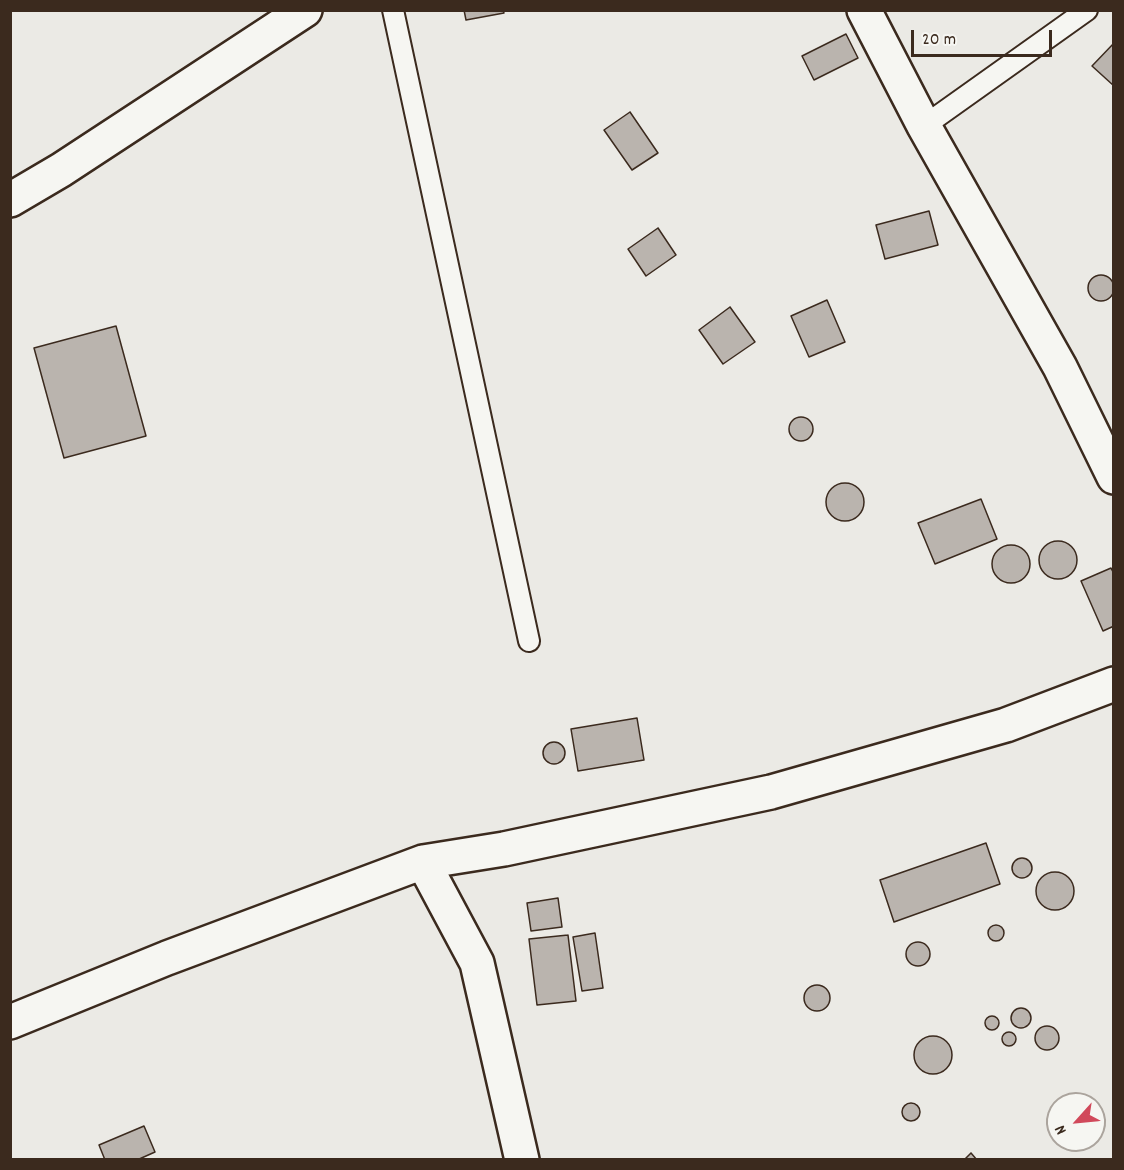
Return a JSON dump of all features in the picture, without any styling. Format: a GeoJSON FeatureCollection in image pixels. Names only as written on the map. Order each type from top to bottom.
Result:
{"type":"FeatureCollection","features":[{"type":"Feature","properties":{"kind":"street"},"geometry":{"type":"LineString","coordinates":[[10,200],[61,170],[305,10]]}},
{"type":"Feature","properties":{"kind":"street"},"geometry":{"type":"LineString","coordinates":[[864,10],[924,126],[1060,367],[1113,477]]}},
{"type":"Feature","properties":{"kind":"street"},"geometry":{"type":"LineString","coordinates":[[10,1022],[167,958],[423,862],[504,849],[771,792],[1006,725],[1113,684]]}},
{"type":"Feature","properties":{"kind":"street"},"geometry":{"type":"LineString","coordinates":[[423,862],[477,963],[522,1160]]}},
{"type":"Feature","properties":{"kind":"lane"},"geometry":{"type":"LineString","coordinates":[[393,10],[529,641]]}},
{"type":"Feature","properties":{"kind":"lane"},"geometry":{"type":"LineString","coordinates":[[924,126],[1087,10]]}},
{"type":"Feature","properties":{"kind":"building"},"geometry":{"type":"Polygon","coordinates":[[[464,10],[503,10],[504,13],[466,20],[464,10]]]}},
{"type":"Feature","properties":{"kind":"building"},"geometry":{"type":"Polygon","coordinates":[[[846,34],[858,58],[814,80],[802,56],[846,34]]]}},
{"type":"Feature","properties":{"kind":"building"},"geometry":{"type":"Polygon","coordinates":[[[1114,43],[1114,86],[1092,66],[1114,43]]]}},
{"type":"Feature","properties":{"kind":"building"},"geometry":{"type":"Polygon","coordinates":[[[630,112],[658,153],[632,170],[604,130],[630,112]]]}},
{"type":"Feature","properties":{"kind":"building"},"geometry":{"type":"Polygon","coordinates":[[[929,211],[938,245],[885,259],[876,225],[929,211]]]}},
{"type":"Feature","properties":{"kind":"building"},"geometry":{"type":"Polygon","coordinates":[[[658,228],[676,255],[646,276],[628,249],[658,228]]]}},
{"type":"Feature","properties":{"kind":"building"},"geometry":{"type":"Polygon","coordinates":[[[1101,275],[1110,279],[1114,288],[1110,297],[1101,301],[1092,297],[1088,288],[1092,279],[1101,275]]]}},
{"type":"Feature","properties":{"kind":"building"},"geometry":{"type":"Polygon","coordinates":[[[827,300],[845,342],[809,357],[791,316],[827,300]]]}},
{"type":"Feature","properties":{"kind":"building"},"geometry":{"type":"Polygon","coordinates":[[[730,307],[755,342],[723,364],[699,330],[730,307]]]}},
{"type":"Feature","properties":{"kind":"building"},"geometry":{"type":"Polygon","coordinates":[[[116,326],[146,436],[64,458],[34,348],[116,326]]]}},
{"type":"Feature","properties":{"kind":"building"},"geometry":{"type":"Polygon","coordinates":[[[801,417],[806,418],[812,424],[812,434],[806,440],[801,441],[796,440],[790,434],[789,429],[790,424],[796,418],[801,417]]]}},
{"type":"Feature","properties":{"kind":"building"},"geometry":{"type":"Polygon","coordinates":[[[845,483],[858,489],[864,502],[858,515],[845,521],[832,515],[826,502],[832,489],[845,483]]]}},
{"type":"Feature","properties":{"kind":"building"},"geometry":{"type":"Polygon","coordinates":[[[981,499],[997,539],[935,564],[918,523],[981,499]]]}},
{"type":"Feature","properties":{"kind":"building"},"geometry":{"type":"Polygon","coordinates":[[[1058,541],[1071,547],[1077,560],[1071,573],[1058,579],[1045,573],[1039,560],[1045,547],[1058,541]]]}},
{"type":"Feature","properties":{"kind":"building"},"geometry":{"type":"Polygon","coordinates":[[[1011,545],[1024,551],[1030,564],[1024,577],[1011,583],[998,577],[992,564],[998,551],[1011,545]]]}},
{"type":"Feature","properties":{"kind":"building"},"geometry":{"type":"Polygon","coordinates":[[[1111,568],[1114,574],[1114,626],[1103,631],[1081,581],[1111,568]]]}},
{"type":"Feature","properties":{"kind":"building"},"geometry":{"type":"Polygon","coordinates":[[[637,718],[644,760],[578,771],[571,729],[637,718]]]}},
{"type":"Feature","properties":{"kind":"building"},"geometry":{"type":"Polygon","coordinates":[[[554,742],[562,745],[565,753],[562,761],[554,764],[546,761],[543,753],[546,745],[554,742]]]}},
{"type":"Feature","properties":{"kind":"building"},"geometry":{"type":"Polygon","coordinates":[[[986,843],[1000,884],[894,922],[880,880],[986,843]]]}},
{"type":"Feature","properties":{"kind":"building"},"geometry":{"type":"Polygon","coordinates":[[[1018,858],[1026,858],[1032,864],[1032,872],[1026,878],[1018,878],[1012,872],[1012,864],[1018,858]]]}},
{"type":"Feature","properties":{"kind":"building"},"geometry":{"type":"Polygon","coordinates":[[[1055,872],[1068,878],[1074,891],[1068,904],[1055,910],[1042,904],[1036,891],[1042,878],[1055,872]]]}},
{"type":"Feature","properties":{"kind":"building"},"geometry":{"type":"Polygon","coordinates":[[[558,898],[562,927],[531,931],[527,903],[558,898]]]}},
{"type":"Feature","properties":{"kind":"building"},"geometry":{"type":"Polygon","coordinates":[[[996,925],[1002,927],[1004,933],[1002,939],[996,941],[990,939],[988,933],[990,927],[996,925]]]}},
{"type":"Feature","properties":{"kind":"building"},"geometry":{"type":"Polygon","coordinates":[[[595,933],[603,988],[582,991],[573,937],[595,933]]]}},
{"type":"Feature","properties":{"kind":"building"},"geometry":{"type":"Polygon","coordinates":[[[568,935],[576,1001],[537,1005],[529,939],[568,935]]]}},
{"type":"Feature","properties":{"kind":"building"},"geometry":{"type":"Polygon","coordinates":[[[918,942],[923,943],[929,949],[929,959],[923,965],[918,966],[913,965],[907,959],[906,954],[907,949],[913,943],[918,942]]]}},
{"type":"Feature","properties":{"kind":"building"},"geometry":{"type":"Polygon","coordinates":[[[817,985],[827,988],[830,998],[827,1008],[817,1011],[807,1008],[804,998],[807,988],[817,985]]]}},
{"type":"Feature","properties":{"kind":"building"},"geometry":{"type":"Polygon","coordinates":[[[1021,1008],[1028,1011],[1031,1018],[1028,1025],[1021,1028],[1014,1025],[1011,1018],[1014,1011],[1021,1008]]]}},
{"type":"Feature","properties":{"kind":"building"},"geometry":{"type":"Polygon","coordinates":[[[989,1016],[995,1016],[999,1023],[995,1030],[989,1030],[985,1026],[985,1020],[989,1016]]]}},
{"type":"Feature","properties":{"kind":"building"},"geometry":{"type":"Polygon","coordinates":[[[1042,1026],[1052,1026],[1059,1033],[1059,1043],[1052,1050],[1042,1050],[1035,1043],[1035,1033],[1042,1026]]]}},
{"type":"Feature","properties":{"kind":"building"},"geometry":{"type":"Polygon","coordinates":[[[1009,1032],[1014,1034],[1016,1039],[1014,1044],[1009,1046],[1004,1044],[1002,1039],[1004,1034],[1009,1032]]]}},
{"type":"Feature","properties":{"kind":"building"},"geometry":{"type":"Polygon","coordinates":[[[933,1036],[946,1042],[952,1055],[946,1068],[933,1074],[920,1068],[914,1055],[920,1042],[933,1036]]]}},
{"type":"Feature","properties":{"kind":"building"},"geometry":{"type":"Polygon","coordinates":[[[911,1103],[917,1106],[920,1112],[917,1118],[911,1121],[905,1118],[902,1112],[905,1106],[911,1103]]]}},
{"type":"Feature","properties":{"kind":"building"},"geometry":{"type":"Polygon","coordinates":[[[144,1126],[155,1152],[137,1160],[105,1160],[99,1145],[144,1126]]]}},
{"type":"Feature","properties":{"kind":"building"},"geometry":{"type":"Polygon","coordinates":[[[971,1153],[977,1160],[964,1160],[971,1153]]]}}]}
